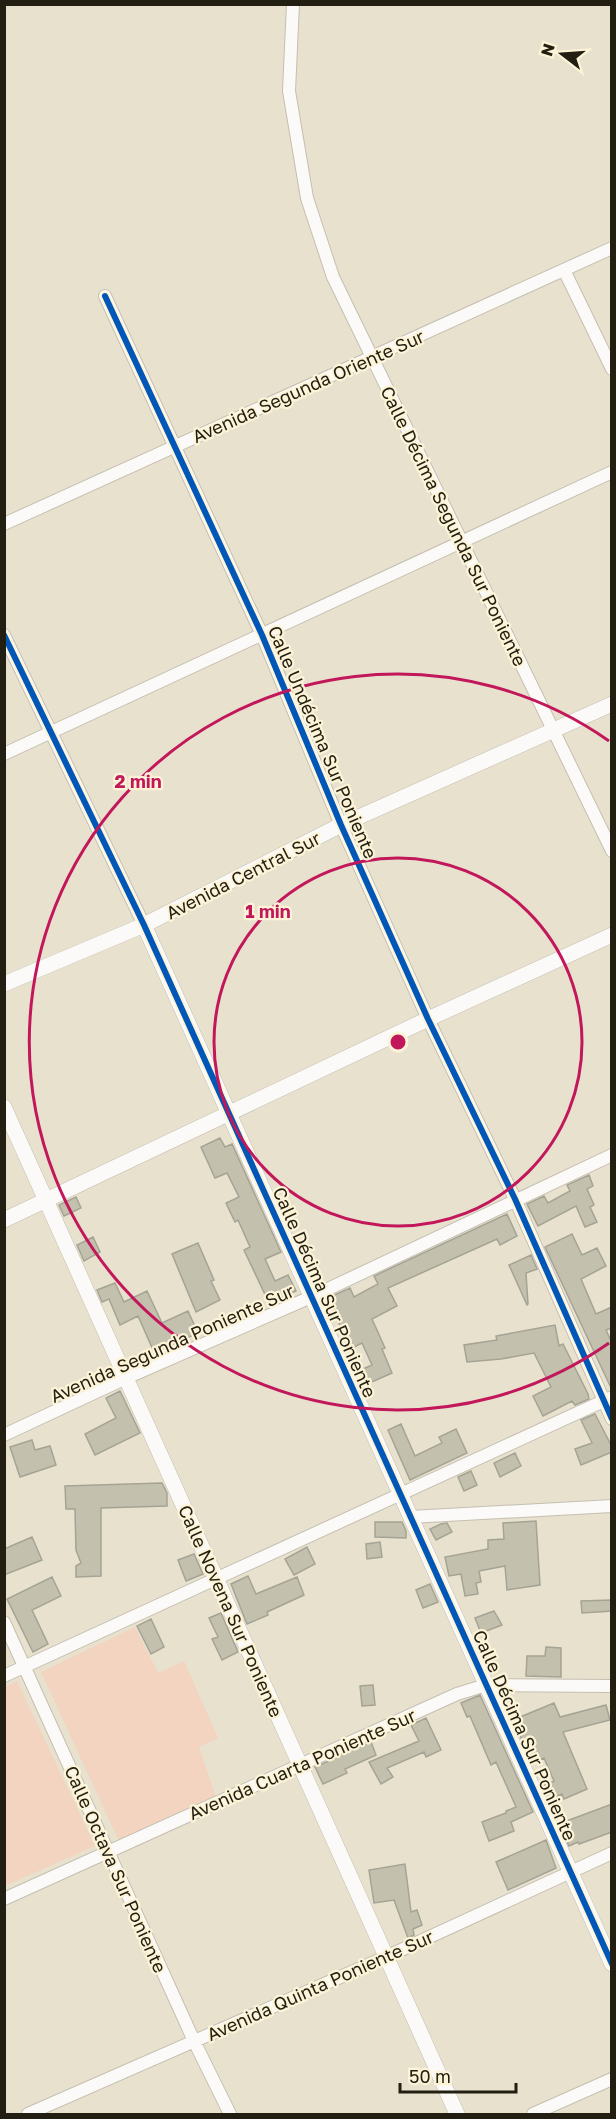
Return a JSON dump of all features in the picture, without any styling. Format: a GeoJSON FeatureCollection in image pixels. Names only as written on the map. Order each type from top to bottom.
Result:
{"type":"FeatureCollection","features":[{"type":"Feature","properties":{"kind":"street","name":"Calle Décima Segunda Sur Poniente"},"geometry":{"type":"LineString","coordinates":[[293,4],[289,91],[307,198],[333,277],[612,851]]}},
{"type":"Feature","properties":{"kind":"street","name":"Avenida Segunda Oriente Sur"},"geometry":{"type":"LineString","coordinates":[[4,524],[612,249]]}},
{"type":"Feature","properties":{"kind":"street"},"geometry":{"type":"LineString","coordinates":[[564,270],[612,369]]}},
{"type":"Feature","properties":{"kind":"street","name":"Calle Undécima Sur Poniente"},"geometry":{"type":"LineString","coordinates":[[105,296],[262,635],[341,825],[428,1019],[608,1400],[612,1419]]}},
{"type":"Feature","properties":{"kind":"street"},"geometry":{"type":"LineString","coordinates":[[4,754],[612,472]]}},
{"type":"Feature","properties":{"kind":"street","name":"Calle Décima Sur Poniente"},"geometry":{"type":"LineString","coordinates":[[4,635],[144,925],[612,1964]]}},
{"type":"Feature","properties":{"kind":"street","name":"Avenida Central Sur"},"geometry":{"type":"LineString","coordinates":[[4,984],[144,925],[341,825],[612,704]]}},
{"type":"Feature","properties":{"kind":"street"},"geometry":{"type":"LineString","coordinates":[[4,1220],[428,1019],[612,935]]}},
{"type":"Feature","properties":{"kind":"street","name":"Calle Novena Sur Poniente"},"geometry":{"type":"LineString","coordinates":[[4,1107],[457,2115]]}},
{"type":"Feature","properties":{"kind":"street","name":"Avenida Segunda Poniente Sur"},"geometry":{"type":"LineString","coordinates":[[4,1435],[126,1378],[311,1297],[612,1155]]}},
{"type":"Feature","properties":{"kind":"street"},"geometry":{"type":"LineString","coordinates":[[4,1676],[608,1400]]}},
{"type":"Feature","properties":{"kind":"street"},"geometry":{"type":"LineString","coordinates":[[410,1516],[612,1506]]}},
{"type":"Feature","properties":{"kind":"street","name":"Calle Octava Sur Poniente"},"geometry":{"type":"LineString","coordinates":[[4,1622],[194,2041],[230,2115]]}},
{"type":"Feature","properties":{"kind":"street","name":"Avenida Cuarta Poniente Sur"},"geometry":{"type":"LineString","coordinates":[[4,1899],[457,1694],[486,1686],[612,1686]]}},
{"type":"Feature","properties":{"kind":"street","name":"Avenida Quinta Poniente Sur"},"geometry":{"type":"LineString","coordinates":[[28,2115],[386,1957],[612,1853]]}},
{"type":"Feature","properties":{"kind":"street"},"geometry":{"type":"LineString","coordinates":[[533,2115],[612,2079]]}},
{"type":"Feature","properties":{"kind":"shaded area"},"geometry":{"type":"Polygon","coordinates":[[[135,1627],[158,1673],[184,1661],[218,1738],[199,1747],[216,1797],[119,1841],[41,1672],[135,1627]]]}},
{"type":"Feature","properties":{"kind":"shaded area"},"geometry":{"type":"Polygon","coordinates":[[[17,1681],[95,1846],[5,1886],[5,1687],[17,1681]]]}},
{"type":"Feature","properties":{"kind":"building"},"geometry":{"type":"Polygon","coordinates":[[[220,1138],[225,1147],[232,1144],[281,1252],[265,1259],[275,1281],[288,1275],[296,1291],[269,1303],[244,1250],[250,1247],[238,1220],[235,1222],[226,1203],[239,1197],[227,1173],[215,1178],[201,1147],[220,1138]]]}},
{"type":"Feature","properties":{"kind":"building"},"geometry":{"type":"Polygon","coordinates":[[[589,1175],[593,1186],[587,1189],[594,1205],[590,1207],[597,1222],[585,1227],[576,1206],[538,1226],[527,1204],[544,1196],[548,1203],[570,1191],[567,1185],[589,1175]]]}},
{"type":"Feature","properties":{"kind":"building"},"geometry":{"type":"Polygon","coordinates":[[[76,1197],[81,1208],[64,1216],[59,1205],[76,1197]]]}},
{"type":"Feature","properties":{"kind":"building"},"geometry":{"type":"Polygon","coordinates":[[[507,1214],[517,1236],[500,1245],[497,1239],[388,1288],[397,1306],[372,1319],[385,1348],[382,1349],[392,1373],[367,1384],[361,1370],[372,1365],[362,1343],[350,1349],[328,1298],[350,1288],[354,1297],[378,1284],[374,1276],[507,1214]]]}},
{"type":"Feature","properties":{"kind":"building"},"geometry":{"type":"Polygon","coordinates":[[[572,1234],[582,1255],[597,1248],[606,1266],[581,1279],[596,1314],[612,1307],[612,1328],[606,1330],[612,1343],[612,1390],[545,1247],[572,1234]]]}},
{"type":"Feature","properties":{"kind":"building"},"geometry":{"type":"Polygon","coordinates":[[[93,1237],[100,1252],[84,1261],[77,1245],[93,1237]]]}},
{"type":"Feature","properties":{"kind":"building"},"geometry":{"type":"Polygon","coordinates":[[[198,1243],[220,1300],[196,1312],[172,1254],[198,1243]]]}},
{"type":"Feature","properties":{"kind":"building"},"geometry":{"type":"Polygon","coordinates":[[[531,1255],[537,1269],[526,1273],[527,1305],[509,1265],[531,1255]]]}},
{"type":"Feature","properties":{"kind":"building"},"geometry":{"type":"Polygon","coordinates":[[[115,1283],[124,1302],[147,1291],[162,1323],[188,1311],[198,1333],[154,1352],[138,1316],[120,1325],[109,1299],[102,1302],[97,1290],[115,1283]]]}},
{"type":"Feature","properties":{"kind":"building"},"geometry":{"type":"Polygon","coordinates":[[[555,1325],[559,1346],[563,1344],[588,1394],[589,1399],[575,1405],[572,1401],[543,1416],[533,1396],[551,1387],[534,1353],[467,1362],[464,1345],[497,1340],[496,1336],[555,1325]]]}},
{"type":"Feature","properties":{"kind":"building"},"geometry":{"type":"Polygon","coordinates":[[[120,1391],[140,1433],[95,1455],[85,1434],[116,1418],[106,1398],[120,1391]]]}},
{"type":"Feature","properties":{"kind":"building"},"geometry":{"type":"Polygon","coordinates":[[[595,1414],[612,1447],[612,1452],[581,1465],[575,1449],[592,1443],[581,1420],[595,1414]]]}},
{"type":"Feature","properties":{"kind":"building"},"geometry":{"type":"Polygon","coordinates":[[[401,1424],[415,1456],[442,1443],[439,1437],[456,1429],[467,1453],[410,1480],[388,1430],[401,1424]]]}},
{"type":"Feature","properties":{"kind":"building"},"geometry":{"type":"Polygon","coordinates":[[[32,1440],[35,1450],[50,1446],[56,1465],[20,1477],[10,1447],[32,1440]]]}},
{"type":"Feature","properties":{"kind":"building"},"geometry":{"type":"Polygon","coordinates":[[[515,1453],[521,1466],[500,1477],[494,1463],[515,1453]]]}},
{"type":"Feature","properties":{"kind":"building"},"geometry":{"type":"Polygon","coordinates":[[[471,1471],[477,1485],[464,1491],[458,1477],[471,1471]]]}},
{"type":"Feature","properties":{"kind":"building"},"geometry":{"type":"Polygon","coordinates":[[[162,1483],[167,1493],[167,1506],[101,1508],[101,1576],[76,1577],[76,1566],[81,1563],[76,1550],[75,1509],[66,1509],[65,1486],[162,1483]]]}},
{"type":"Feature","properties":{"kind":"building"},"geometry":{"type":"Polygon","coordinates":[[[536,1521],[540,1585],[507,1590],[505,1566],[479,1571],[481,1582],[476,1583],[478,1594],[465,1596],[461,1574],[449,1576],[445,1557],[488,1549],[488,1540],[504,1539],[503,1523],[536,1521]]]}},
{"type":"Feature","properties":{"kind":"building"},"geometry":{"type":"Polygon","coordinates":[[[375,1522],[402,1522],[406,1538],[375,1537],[375,1522]]]}},
{"type":"Feature","properties":{"kind":"building"},"geometry":{"type":"Polygon","coordinates":[[[447,1523],[452,1532],[436,1540],[430,1529],[447,1523]]]}},
{"type":"Feature","properties":{"kind":"building"},"geometry":{"type":"Polygon","coordinates":[[[32,1537],[42,1560],[4,1575],[4,1549],[32,1537]]]}},
{"type":"Feature","properties":{"kind":"building"},"geometry":{"type":"Polygon","coordinates":[[[380,1542],[382,1557],[367,1559],[366,1544],[380,1542]]]}},
{"type":"Feature","properties":{"kind":"building"},"geometry":{"type":"Polygon","coordinates":[[[307,1547],[315,1564],[294,1575],[285,1559],[307,1547]]]}},
{"type":"Feature","properties":{"kind":"building"},"geometry":{"type":"Polygon","coordinates":[[[194,1554],[203,1574],[186,1581],[178,1560],[194,1554]]]}},
{"type":"Feature","properties":{"kind":"building"},"geometry":{"type":"Polygon","coordinates":[[[248,1576],[256,1594],[297,1577],[304,1595],[247,1624],[231,1584],[248,1576]]]}},
{"type":"Feature","properties":{"kind":"building"},"geometry":{"type":"Polygon","coordinates":[[[52,1577],[61,1596],[32,1610],[48,1644],[33,1652],[7,1599],[52,1577]]]}},
{"type":"Feature","properties":{"kind":"building"},"geometry":{"type":"Polygon","coordinates":[[[430,1584],[438,1602],[423,1608],[416,1590],[430,1584]]]}},
{"type":"Feature","properties":{"kind":"building"},"geometry":{"type":"Polygon","coordinates":[[[612,1600],[612,1611],[582,1613],[581,1601],[612,1600]]]}},
{"type":"Feature","properties":{"kind":"building"},"geometry":{"type":"Polygon","coordinates":[[[494,1611],[502,1625],[481,1633],[475,1618],[494,1611]]]}},
{"type":"Feature","properties":{"kind":"building"},"geometry":{"type":"Polygon","coordinates":[[[221,1613],[238,1652],[222,1660],[212,1639],[218,1637],[209,1618],[221,1613]]]}},
{"type":"Feature","properties":{"kind":"building"},"geometry":{"type":"Polygon","coordinates":[[[151,1619],[164,1647],[151,1654],[137,1626],[151,1619]]]}},
{"type":"Feature","properties":{"kind":"building"},"geometry":{"type":"Polygon","coordinates":[[[546,1647],[561,1648],[561,1677],[526,1676],[527,1656],[545,1656],[546,1647]]]}},
{"type":"Feature","properties":{"kind":"building"},"geometry":{"type":"Polygon","coordinates":[[[373,1685],[375,1705],[362,1706],[360,1686],[373,1685]]]}},
{"type":"Feature","properties":{"kind":"building"},"geometry":{"type":"Polygon","coordinates":[[[480,1695],[533,1812],[511,1822],[514,1831],[489,1841],[482,1822],[516,1807],[496,1762],[491,1765],[470,1716],[467,1717],[461,1703],[480,1695]]]}},
{"type":"Feature","properties":{"kind":"building"},"geometry":{"type":"Polygon","coordinates":[[[554,1703],[560,1717],[606,1705],[610,1720],[563,1732],[587,1789],[564,1799],[562,1794],[549,1800],[543,1786],[554,1781],[544,1758],[532,1763],[513,1720],[554,1703]]]}},
{"type":"Feature","properties":{"kind":"building"},"geometry":{"type":"Polygon","coordinates":[[[426,1718],[441,1750],[426,1757],[424,1752],[387,1768],[393,1777],[381,1784],[369,1762],[419,1741],[411,1725],[426,1718]]]}},
{"type":"Feature","properties":{"kind":"building"},"geometry":{"type":"Polygon","coordinates":[[[371,1742],[376,1755],[345,1769],[347,1773],[323,1784],[315,1767],[371,1742]]]}},
{"type":"Feature","properties":{"kind":"building"},"geometry":{"type":"Polygon","coordinates":[[[612,1804],[612,1832],[569,1846],[563,1832],[568,1831],[564,1822],[612,1804]]]}},
{"type":"Feature","properties":{"kind":"building"},"geometry":{"type":"Polygon","coordinates":[[[546,1840],[556,1868],[508,1890],[496,1862],[546,1840]]]}},
{"type":"Feature","properties":{"kind":"building"},"geometry":{"type":"Polygon","coordinates":[[[405,1864],[411,1912],[417,1910],[422,1925],[413,1929],[414,1935],[408,1938],[394,1900],[374,1903],[369,1870],[405,1864]]]}},
{"type":"Feature","properties":{"kind":"cycle path"},"geometry":{"type":"LineString","coordinates":[[105,296],[262,635],[341,825],[428,1019],[515,1199],[612,1419]]}},
{"type":"Feature","properties":{"kind":"cycle path"},"geometry":{"type":"LineString","coordinates":[[4,635],[144,925],[612,1964]]}}]}
